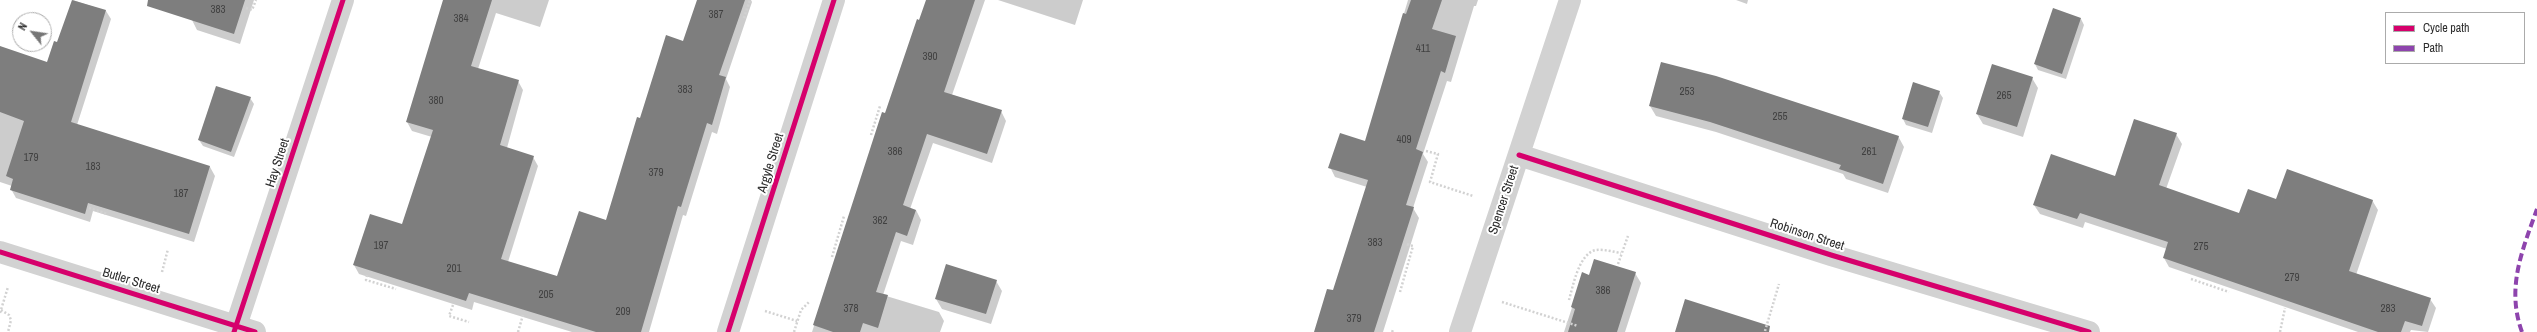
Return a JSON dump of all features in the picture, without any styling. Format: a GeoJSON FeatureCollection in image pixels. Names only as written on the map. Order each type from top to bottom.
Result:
{"type":"FeatureCollection","features":[{"type":"Feature","properties":{"kind":"street","name":"Hay Street"},"geometry":{"type":"LineString","coordinates":[[241,330],[343,0]]}},
{"type":"Feature","properties":{"kind":"street","name":"Argyle Street"},"geometry":{"type":"LineString","coordinates":[[728,332],[834,0]]}},
{"type":"Feature","properties":{"kind":"street","name":"Spencer Street"},"geometry":{"type":"LineString","coordinates":[[1460,332],[1570,0]]}},
{"type":"Feature","properties":{"kind":"street","name":"Robinson Street"},"geometry":{"type":"LineString","coordinates":[[1519,155],[1832,255],[2089,332]]}},
{"type":"Feature","properties":{"kind":"street","name":"Butler Street"},"geometry":{"type":"LineString","coordinates":[[0,252],[241,330]]}},
{"type":"Feature","properties":{"kind":"path"},"geometry":{"type":"LineString","coordinates":[[246,8],[252,10],[256,0]]}},
{"type":"Feature","properties":{"kind":"path"},"geometry":{"type":"LineString","coordinates":[[744,18],[750,0]]}},
{"type":"Feature","properties":{"kind":"path"},"geometry":{"type":"LineString","coordinates":[[870,135],[880,106]]}},
{"type":"Feature","properties":{"kind":"path"},"geometry":{"type":"LineString","coordinates":[[1426,150],[1438,154],[1430,182],[1481,198]]}},
{"type":"Feature","properties":{"kind":"path"},"geometry":{"type":"LineString","coordinates":[[89,208],[107,214]]}},
{"type":"Feature","properties":{"kind":"path"},"geometry":{"type":"LineString","coordinates":[[832,257],[844,216]]}},
{"type":"Feature","properties":{"kind":"path"},"geometry":{"type":"LineString","coordinates":[[1618,264],[1628,236]]}},
{"type":"Feature","properties":{"kind":"path"},"geometry":{"type":"LineString","coordinates":[[1400,292],[1413,246],[1406,244]]}},
{"type":"Feature","properties":{"kind":"path"},"geometry":{"type":"LineString","coordinates":[[1569,300],[1581,264],[1588,254],[1596,250],[1621,253]]}},
{"type":"Feature","properties":{"kind":"path"},"geometry":{"type":"LineString","coordinates":[[367,274],[366,280],[396,289]]}},
{"type":"Feature","properties":{"kind":"path"},"geometry":{"type":"LineString","coordinates":[[2191,279],[2229,292]]}},
{"type":"Feature","properties":{"kind":"path"},"geometry":{"type":"LineString","coordinates":[[8,332],[11,320],[9,315],[0,312],[10,282]]}},
{"type":"Feature","properties":{"kind":"path"},"geometry":{"type":"LineString","coordinates":[[1765,331],[1779,284]]}},
{"type":"Feature","properties":{"kind":"path"},"geometry":{"type":"LineString","coordinates":[[794,332],[801,310],[810,302]]}},
{"type":"Feature","properties":{"kind":"path"},"geometry":{"type":"LineString","coordinates":[[1502,302],[1578,326]]}},
{"type":"Feature","properties":{"kind":"path"},"geometry":{"type":"LineString","coordinates":[[453,305],[449,316],[469,322]]}},
{"type":"Feature","properties":{"kind":"path"},"geometry":{"type":"LineString","coordinates":[[2280,332],[2285,308]]}},
{"type":"Feature","properties":{"kind":"path"},"geometry":{"type":"LineString","coordinates":[[764,311],[798,321]]}},
{"type":"Feature","properties":{"kind":"path"},"geometry":{"type":"LineString","coordinates":[[518,332],[523,315]]}},
{"type":"Feature","properties":{"kind":"building"},"geometry":{"type":"Polygon","coordinates":[[[72,0],[106,10],[71,122],[210,166],[189,234],[88,203],[85,214],[10,190],[13,179],[6,176],[24,121],[0,112],[0,46],[12,50],[12,52],[18,52],[47,62],[50,52],[52,52],[54,41],[57,42],[72,0]]]}},
{"type":"Feature","properties":{"kind":"building"},"geometry":{"type":"Polygon","coordinates":[[[148,0],[245,0],[234,34],[147,6],[148,0]]]}},
{"type":"Feature","properties":{"kind":"building"},"geometry":{"type":"Polygon","coordinates":[[[443,0],[492,0],[471,66],[519,80],[500,145],[534,156],[501,259],[557,276],[579,211],[606,220],[637,117],[640,118],[666,35],[683,41],[697,0],[745,0],[719,75],[726,77],[712,125],[707,123],[681,207],[678,206],[641,332],[596,332],[469,293],[466,301],[353,265],[370,214],[402,224],[433,130],[406,122],[443,0]]]}},
{"type":"Feature","properties":{"kind":"building"},"geometry":{"type":"Polygon","coordinates":[[[926,0],[975,0],[944,92],[1002,110],[987,154],[927,134],[903,205],[916,210],[907,236],[896,232],[876,292],[888,295],[878,328],[863,323],[860,332],[833,332],[813,325],[882,112],[885,113],[917,19],[919,20],[926,0]]]}},
{"type":"Feature","properties":{"kind":"building"},"geometry":{"type":"Polygon","coordinates":[[[1411,0],[1442,0],[1432,29],[1456,36],[1445,73],[1441,71],[1416,149],[1423,152],[1406,205],[1414,207],[1374,332],[1314,332],[1327,289],[1333,290],[1368,180],[1328,168],[1340,133],[1365,141],[1403,13],[1406,14],[1411,0]]]}},
{"type":"Feature","properties":{"kind":"building"},"geometry":{"type":"Polygon","coordinates":[[[2053,8],[2081,18],[2062,74],[2034,64],[2053,8]]]}},
{"type":"Feature","properties":{"kind":"building"},"geometry":{"type":"Polygon","coordinates":[[[1661,62],[1716,76],[1899,136],[1883,184],[1839,169],[1841,165],[1710,122],[1649,106],[1661,62]]]}},
{"type":"Feature","properties":{"kind":"building"},"geometry":{"type":"Polygon","coordinates":[[[1992,64],[2033,77],[2017,127],[1976,114],[1992,64]]]}},
{"type":"Feature","properties":{"kind":"building"},"geometry":{"type":"Polygon","coordinates":[[[1913,82],[1940,91],[1928,127],[1902,119],[1913,82]]]}},
{"type":"Feature","properties":{"kind":"building"},"geometry":{"type":"Polygon","coordinates":[[[216,86],[251,97],[231,152],[198,140],[216,86]]]}},
{"type":"Feature","properties":{"kind":"building"},"geometry":{"type":"Polygon","coordinates":[[[2134,119],[2177,133],[2159,185],[2239,213],[2248,189],[2276,199],[2287,169],[2373,200],[2349,271],[2431,298],[2422,326],[2405,321],[2401,332],[2378,332],[2163,258],[2168,242],[2080,213],[2077,219],[2033,205],[2051,154],[2115,176],[2134,119]]]}},
{"type":"Feature","properties":{"kind":"building"},"geometry":{"type":"Polygon","coordinates":[[[1594,259],[1636,272],[1617,332],[1568,332],[1575,309],[1571,307],[1582,272],[1589,275],[1594,259]]]}},
{"type":"Feature","properties":{"kind":"building"},"geometry":{"type":"Polygon","coordinates":[[[946,264],[997,280],[986,314],[935,299],[946,264]]]}},
{"type":"Feature","properties":{"kind":"building"},"geometry":{"type":"Polygon","coordinates":[[[1685,299],[1770,326],[1769,332],[1675,332],[1685,299]]]}},
{"type":"Feature","properties":{"kind":"marked path"},"geometry":{"type":"LineString","coordinates":[[2522,332],[2517,316],[2515,300],[2516,285],[2521,255],[2537,209]]}},
{"type":"Feature","properties":{"kind":"cycle path"},"geometry":{"type":"LineString","coordinates":[[234,332],[343,0]]}},
{"type":"Feature","properties":{"kind":"cycle path"},"geometry":{"type":"LineString","coordinates":[[728,332],[834,0]]}},
{"type":"Feature","properties":{"kind":"cycle path"},"geometry":{"type":"LineString","coordinates":[[1519,155],[1831,255],[2089,332]]}},
{"type":"Feature","properties":{"kind":"cycle path"},"geometry":{"type":"LineString","coordinates":[[0,252],[255,332]]}}]}
